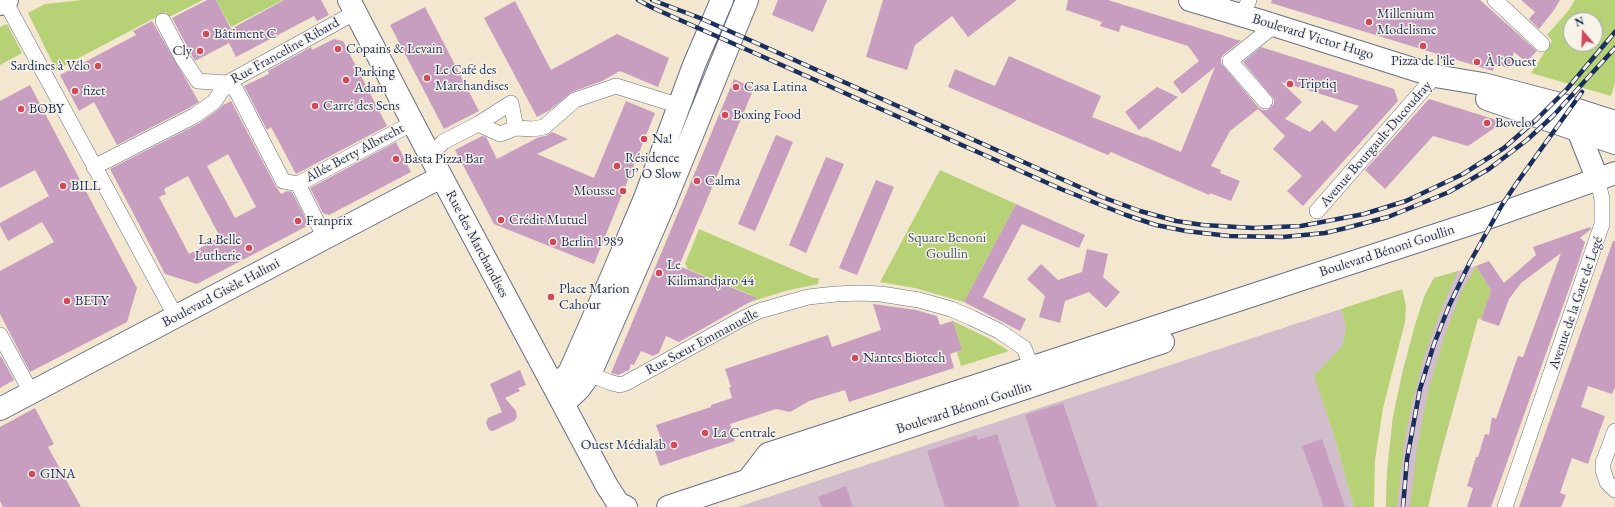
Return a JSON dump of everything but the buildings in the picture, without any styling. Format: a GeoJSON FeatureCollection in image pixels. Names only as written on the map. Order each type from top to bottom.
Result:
{"type":"FeatureCollection","features":[{"type":"Feature","properties":{"kind":"street"},"geometry":{"type":"LineString","coordinates":[[559,396],[579,389],[590,374],[633,252],[645,198],[694,65],[722,0]]}},
{"type":"Feature","properties":{"kind":"street"},"geometry":{"type":"LineString","coordinates":[[559,396],[569,373],[633,252],[747,0]]}},
{"type":"Feature","properties":{"kind":"street","name":"Boulevard Victor Hugo"},"geometry":{"type":"LineString","coordinates":[[1190,0],[1246,8],[1275,25],[1435,76],[1483,84],[1556,103],[1615,122]]}},
{"type":"Feature","properties":{"kind":"street"},"geometry":{"type":"LineString","coordinates":[[1495,0],[1542,44]]}},
{"type":"Feature","properties":{"kind":"street"},"geometry":{"type":"LineString","coordinates":[[4,2],[176,317]]}},
{"type":"Feature","properties":{"kind":"street","name":"Rue Franceline Ribard"},"geometry":{"type":"LineString","coordinates":[[94,167],[194,116],[214,102],[227,83],[352,6]]}},
{"type":"Feature","properties":{"kind":"street","name":"Rue des Marchandises"},"geometry":{"type":"LineString","coordinates":[[352,6],[430,156],[607,486],[618,503],[626,507]]}},
{"type":"Feature","properties":{"kind":"street"},"geometry":{"type":"LineString","coordinates":[[163,21],[183,59],[198,81],[227,83],[236,90],[283,180],[298,184],[325,238]]}},
{"type":"Feature","properties":{"kind":"street"},"geometry":{"type":"LineString","coordinates":[[1265,101],[1230,62],[1275,25]]}},
{"type":"Feature","properties":{"kind":"street","name":"Boulevard Victor Hugo"},"geometry":{"type":"LineString","coordinates":[[1435,76],[1458,88],[1615,143]]}},
{"type":"Feature","properties":{"kind":"street","name":"Avenue Bourgault-Ducoudray"},"geometry":{"type":"LineString","coordinates":[[1317,212],[1435,76]]}},
{"type":"Feature","properties":{"kind":"street"},"geometry":{"type":"LineString","coordinates":[[478,124],[500,134],[516,128],[533,129],[544,127],[575,100],[616,86],[680,106]]}},
{"type":"Feature","properties":{"kind":"street"},"geometry":{"type":"LineString","coordinates":[[430,156],[443,142],[478,124],[511,103],[516,128]]}},
{"type":"Feature","properties":{"kind":"street","name":"Allée Berty Albrecht"},"geometry":{"type":"LineString","coordinates":[[298,184],[413,123]]}},
{"type":"Feature","properties":{"kind":"street"},"geometry":{"type":"LineString","coordinates":[[1578,130],[1605,183]]}},
{"type":"Feature","properties":{"kind":"street","name":"Boulevard Gisèle Halimi"},"geometry":{"type":"LineString","coordinates":[[0,408],[176,317],[441,176]]}},
{"type":"Feature","properties":{"kind":"street","name":"Boulevard Bénoni Goullin"},"geometry":{"type":"LineString","coordinates":[[748,480],[768,454],[1158,328],[1494,216],[1605,183]]}},
{"type":"Feature","properties":{"kind":"street","name":"Avenue de la Gare de Legé"},"geometry":{"type":"LineString","coordinates":[[1505,507],[1602,224],[1605,183]]}},
{"type":"Feature","properties":{"kind":"street","name":"Rue Sœur Emmanuelle"},"geometry":{"type":"LineString","coordinates":[[590,374],[620,385],[759,311],[808,297],[860,293],[882,294],[919,300],[951,309],[972,318],[999,331],[1024,348],[1032,368]]}},
{"type":"Feature","properties":{"kind":"street","name":"Boulevard Bénoni Goullin"},"geometry":{"type":"LineString","coordinates":[[668,507],[748,480],[1158,328]]}},
{"type":"Feature","properties":{"kind":"street"},"geometry":{"type":"LineString","coordinates":[[0,335],[30,392]]}},
{"type":"Feature","properties":{"kind":"street"},"geometry":{"type":"LineString","coordinates":[[1615,431],[1603,463],[1603,470],[1607,482],[1615,490]]}},
{"type":"Feature","properties":{"kind":"shaded area"},"geometry":{"type":"Polygon","coordinates":[[[1476,266],[1491,290],[1481,319],[1478,318],[1439,460],[1428,507],[1386,507],[1387,472],[1393,417],[1403,370],[1424,297],[1434,278],[1476,266]]]}},
{"type":"Feature","properties":{"kind":"shaded area"},"geometry":{"type":"Polygon","coordinates":[[[1341,309],[1346,326],[1343,345],[1315,376],[1354,507],[738,507],[1341,309]]]}},
{"type":"Feature","properties":{"kind":"green space"},"geometry":{"type":"Polygon","coordinates":[[[83,0],[203,0],[169,17],[166,12],[56,70],[28,13],[45,4],[83,0]]]}},
{"type":"Feature","properties":{"kind":"green space"},"geometry":{"type":"Polygon","coordinates":[[[216,0],[283,0],[231,27],[216,0]]]}},
{"type":"Feature","properties":{"kind":"green space"},"geometry":{"type":"Polygon","coordinates":[[[1575,0],[1615,0],[1615,83],[1611,96],[1531,73],[1552,41],[1547,35],[1563,17],[1563,52],[1603,52],[1603,12],[1567,12],[1575,0]]]}},
{"type":"Feature","properties":{"kind":"green space"},"geometry":{"type":"Polygon","coordinates":[[[7,24],[22,53],[0,65],[0,27],[7,24]]]}},
{"type":"Feature","properties":{"kind":"green space","name":"Square Benoni Goullin"},"geometry":{"type":"Polygon","coordinates":[[[940,170],[1016,204],[964,302],[915,288],[880,282],[940,170]]]}},
{"type":"Feature","properties":{"kind":"green space"},"geometry":{"type":"Polygon","coordinates":[[[699,229],[813,278],[819,278],[818,284],[785,291],[750,302],[751,295],[688,269],[685,264],[699,229]]]}},
{"type":"Feature","properties":{"kind":"green space"},"geometry":{"type":"Polygon","coordinates":[[[1476,266],[1491,290],[1481,319],[1478,318],[1439,460],[1428,507],[1410,507],[1417,448],[1429,387],[1445,335],[1462,290],[1476,266]]]}},
{"type":"Feature","properties":{"kind":"green space"},"geometry":{"type":"Polygon","coordinates":[[[1458,271],[1443,305],[1425,354],[1413,399],[1404,444],[1397,507],[1386,507],[1387,472],[1393,417],[1403,370],[1415,325],[1424,297],[1434,278],[1458,271]]]}},
{"type":"Feature","properties":{"kind":"green space"},"geometry":{"type":"Polygon","coordinates":[[[1402,289],[1406,306],[1405,322],[1383,408],[1375,460],[1374,507],[1354,507],[1332,429],[1314,376],[1343,345],[1346,326],[1341,309],[1402,289]]]}},
{"type":"Feature","properties":{"kind":"green space"},"geometry":{"type":"Polygon","coordinates":[[[953,321],[988,338],[1009,351],[961,366],[957,352],[962,350],[953,321]]]}},
{"type":"Feature","properties":{"kind":"railway"},"geometry":{"type":"LineString","coordinates":[[638,0],[1061,189],[1126,215],[1156,225],[1186,231],[1229,236],[1283,237],[1325,233],[1388,217],[1449,192],[1489,169],[1527,140],[1553,116],[1615,48]]}},
{"type":"Feature","properties":{"kind":"railway"},"geometry":{"type":"LineString","coordinates":[[652,0],[700,18],[1102,197],[1140,211],[1176,221],[1203,225],[1254,228],[1301,226],[1364,214],[1406,201],[1463,174],[1504,148],[1537,119],[1567,89],[1615,32]]}},
{"type":"Feature","properties":{"kind":"railway"},"geometry":{"type":"LineString","coordinates":[[1403,507],[1407,459],[1420,389],[1434,344],[1449,306],[1470,262],[1502,205],[1582,92]]}},
{"type":"Feature","properties":{"kind":"place","name":"Millenium Modelisme"},"geometry":{"type":"Point","coordinates":[1369,22]}},
{"type":"Feature","properties":{"kind":"place","name":"Bâtiment C"},"geometry":{"type":"Point","coordinates":[206,34]}},
{"type":"Feature","properties":{"kind":"place","name":"Pizza de l'île"},"geometry":{"type":"Point","coordinates":[1423,46]}},
{"type":"Feature","properties":{"kind":"place","name":"Copains & Levain"},"geometry":{"type":"Point","coordinates":[338,49]}},
{"type":"Feature","properties":{"kind":"place","name":"Cly"},"geometry":{"type":"Point","coordinates":[200,51]}},
{"type":"Feature","properties":{"kind":"place","name":"À l'Ouest"},"geometry":{"type":"Point","coordinates":[1477,62]}},
{"type":"Feature","properties":{"kind":"place","name":"Sardines à Vélo"},"geometry":{"type":"Point","coordinates":[98,66]}},
{"type":"Feature","properties":{"kind":"place","name":"Le Café des Marchandises"},"geometry":{"type":"Point","coordinates":[427,78]}},
{"type":"Feature","properties":{"kind":"place","name":"Parking Adam"},"geometry":{"type":"Point","coordinates":[346,80]}},
{"type":"Feature","properties":{"kind":"place","name":"Triptiq"},"geometry":{"type":"Point","coordinates":[1290,84]}},
{"type":"Feature","properties":{"kind":"place","name":"Casa Latina"},"geometry":{"type":"Point","coordinates":[736,87]}},
{"type":"Feature","properties":{"kind":"place","name":"fizet"},"geometry":{"type":"Point","coordinates":[75,91]}},
{"type":"Feature","properties":{"kind":"place","name":"Carré des Sens"},"geometry":{"type":"Point","coordinates":[315,106]}},
{"type":"Feature","properties":{"kind":"place","name":"BOBY"},"geometry":{"type":"Point","coordinates":[21,109]}},
{"type":"Feature","properties":{"kind":"place","name":"Boxing Food"},"geometry":{"type":"Point","coordinates":[725,115]}},
{"type":"Feature","properties":{"kind":"place","name":"Bovelo"},"geometry":{"type":"Point","coordinates":[1487,123]}},
{"type":"Feature","properties":{"kind":"place","name":"Na!"},"geometry":{"type":"Point","coordinates":[644,139]}},
{"type":"Feature","properties":{"kind":"place","name":"Basta Pizza Bar"},"geometry":{"type":"Point","coordinates":[396,159]}},
{"type":"Feature","properties":{"kind":"place","name":"Résidence U’ O Slow"},"geometry":{"type":"Point","coordinates":[617,166]}},
{"type":"Feature","properties":{"kind":"place","name":"Calma"},"geometry":{"type":"Point","coordinates":[697,181]}},
{"type":"Feature","properties":{"kind":"place","name":"BILL"},"geometry":{"type":"Point","coordinates":[63,186]}},
{"type":"Feature","properties":{"kind":"place","name":"Mousse"},"geometry":{"type":"Point","coordinates":[623,191]}},
{"type":"Feature","properties":{"kind":"place","name":"Crédit Mutuel"},"geometry":{"type":"Point","coordinates":[501,220]}},
{"type":"Feature","properties":{"kind":"place","name":"Franprix"},"geometry":{"type":"Point","coordinates":[298,221]}},
{"type":"Feature","properties":{"kind":"place","name":"Berlin 1989"},"geometry":{"type":"Point","coordinates":[553,242]}},
{"type":"Feature","properties":{"kind":"place","name":"La Belle Lutherie"},"geometry":{"type":"Point","coordinates":[249,248]}},
{"type":"Feature","properties":{"kind":"place","name":"Le Kilimandjaro 44"},"geometry":{"type":"Point","coordinates":[659,273]}},
{"type":"Feature","properties":{"kind":"place","name":"Place Marion Cahour"},"geometry":{"type":"Point","coordinates":[551,297]}},
{"type":"Feature","properties":{"kind":"place","name":"BETY"},"geometry":{"type":"Point","coordinates":[67,301]}},
{"type":"Feature","properties":{"kind":"place","name":"Nantes Biotech"},"geometry":{"type":"Point","coordinates":[855,358]}},
{"type":"Feature","properties":{"kind":"place","name":"La Centrale"},"geometry":{"type":"Point","coordinates":[705,433]}},
{"type":"Feature","properties":{"kind":"place","name":"Ouest Médialab"},"geometry":{"type":"Point","coordinates":[674,445]}},
{"type":"Feature","properties":{"kind":"place","name":"GINA"},"geometry":{"type":"Point","coordinates":[32,474]}}]}
